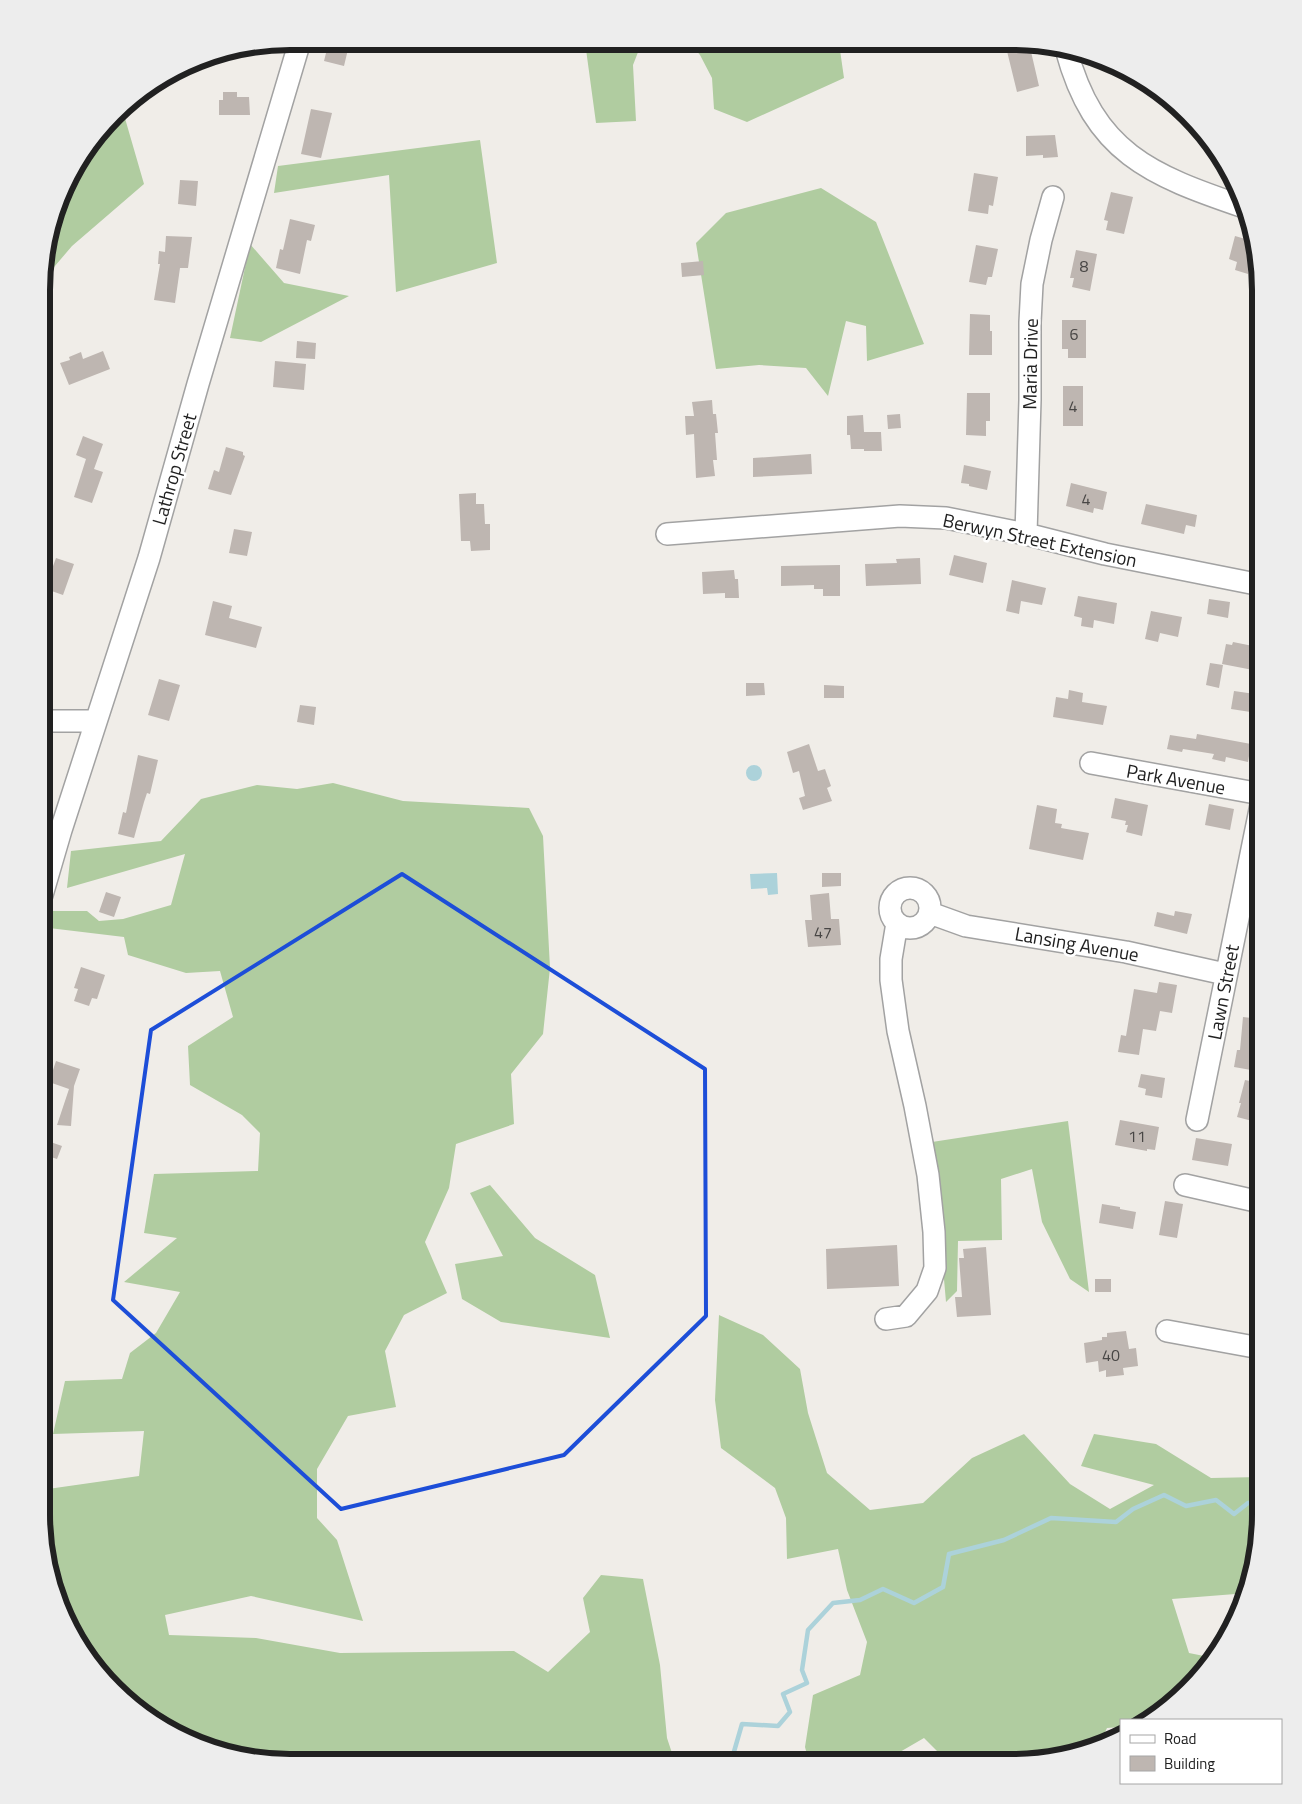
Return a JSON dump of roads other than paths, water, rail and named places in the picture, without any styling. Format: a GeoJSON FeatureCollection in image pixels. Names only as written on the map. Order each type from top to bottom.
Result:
{"type":"FeatureCollection","features":[{"type":"Feature","properties":{"kind":"street","name":"Lathrop Street"},"geometry":{"type":"LineString","coordinates":[[50,868],[149,558],[198,384],[297,50]]}},
{"type":"Feature","properties":{"kind":"street"},"geometry":{"type":"LineString","coordinates":[[1069,57],[1085,100],[1108,135],[1118,146],[1133,158],[1167,178],[1236,204]]}},
{"type":"Feature","properties":{"kind":"street","name":"Maria Drive"},"geometry":{"type":"LineString","coordinates":[[1026,534],[1032,284],[1041,240],[1053,197]]}},
{"type":"Feature","properties":{"kind":"street","name":"Berwyn Street Extension"},"geometry":{"type":"LineString","coordinates":[[667,534],[900,516],[946,518],[1026,534],[1105,554],[1252,583]]}},
{"type":"Feature","properties":{"kind":"street"},"geometry":{"type":"LineString","coordinates":[[50,720],[96,721]]}},
{"type":"Feature","properties":{"kind":"street","name":"Park Avenue"},"geometry":{"type":"LineString","coordinates":[[1091,763],[1252,793]]}},
{"type":"Feature","properties":{"kind":"street","name":"Lawn Street"},"geometry":{"type":"LineString","coordinates":[[1197,1120],[1252,844]]}},
{"type":"Feature","properties":{"kind":"street"},"geometry":{"type":"LineString","coordinates":[[909,887],[922,891],[929,901],[930,913],[922,924],[910,928],[897,923],[890,912],[890,904],[896,892],[909,887]]}},
{"type":"Feature","properties":{"kind":"street","name":"Lansing Avenue"},"geometry":{"type":"LineString","coordinates":[[930,913],[966,926],[1126,952],[1225,974]]}},
{"type":"Feature","properties":{"kind":"street"},"geometry":{"type":"LineString","coordinates":[[886,1319],[906,1316],[926,1291],[935,1268],[934,1232],[928,1175],[916,1106],[898,1031],[891,980],[891,959],[897,923]]}},
{"type":"Feature","properties":{"kind":"street"},"geometry":{"type":"LineString","coordinates":[[1185,1185],[1252,1200]]}},
{"type":"Feature","properties":{"kind":"street"},"geometry":{"type":"LineString","coordinates":[[1167,1331],[1252,1347]]}},
{"type":"Feature","properties":{"kind":"water"},"geometry":{"type":"Polygon","coordinates":[[[751,765],[757,765],[762,770],[760,779],[751,781],[746,776],[746,770],[751,765]]]}},
{"type":"Feature","properties":{"kind":"water"},"geometry":{"type":"Polygon","coordinates":[[[777,873],[778,894],[768,895],[767,888],[751,889],[750,874],[777,873]]]}},
{"type":"Feature","properties":{"kind":"waterway"},"geometry":{"type":"LineString","coordinates":[[733,1754],[742,1724],[778,1726],[790,1712],[783,1694],[807,1683],[802,1670],[808,1630],[833,1603],[860,1600],[883,1589],[914,1603],[943,1587],[949,1554],[1004,1540],[1051,1518],[1116,1522],[1133,1509],[1164,1495],[1186,1506],[1216,1500],[1234,1514],[1248,1503],[1252,1503]]}}]}
